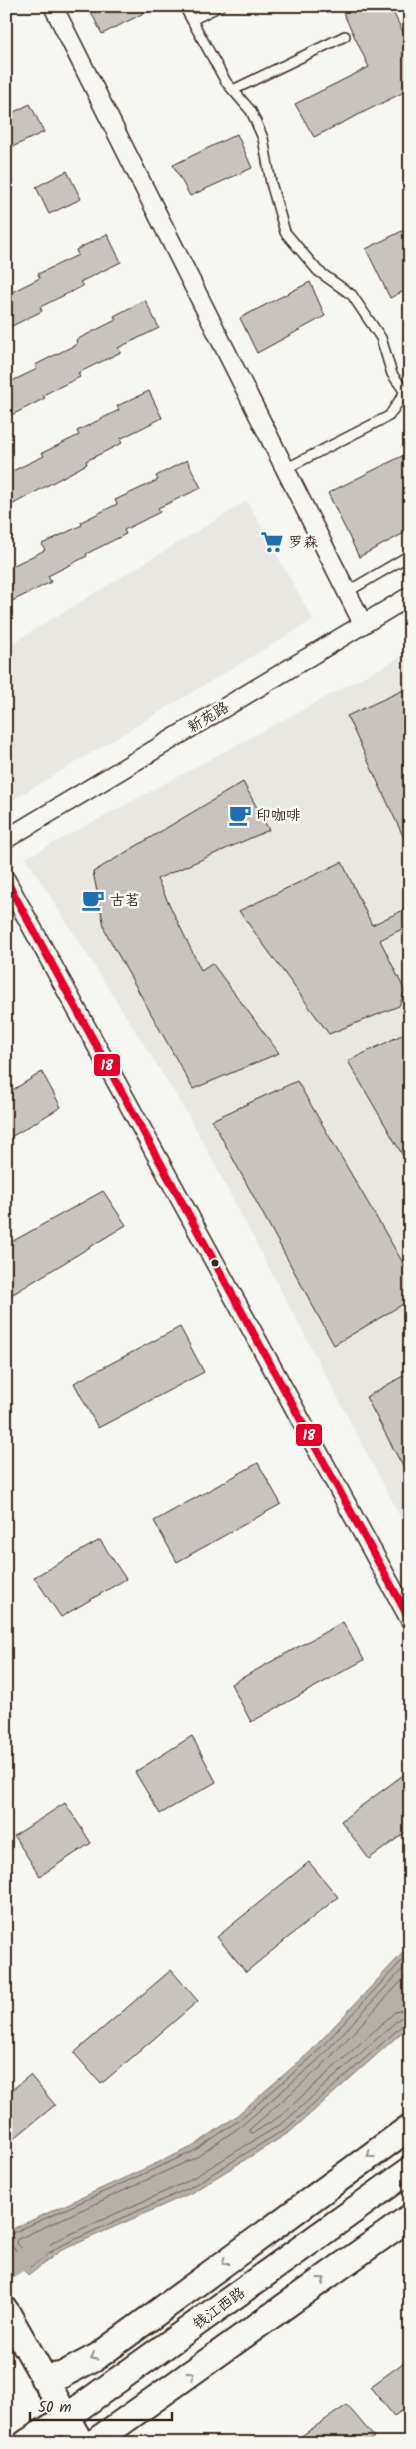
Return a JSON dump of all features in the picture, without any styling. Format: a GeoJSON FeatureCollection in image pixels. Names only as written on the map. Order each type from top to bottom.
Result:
{"type":"FeatureCollection","features":[{"type":"Feature","properties":{"kind":"main road"},"geometry":{"type":"LineString","coordinates":[[43,2378],[62,2375],[98,2356],[410,2126]]}},
{"type":"Feature","properties":{"kind":"main road","name":"钱江西路"},"geometry":{"type":"LineString","coordinates":[[26,2443],[65,2418],[410,2170]]}},
{"type":"Feature","properties":{"kind":"main road"},"geometry":{"type":"LineString","coordinates":[[93,2443],[410,2217]]}},
{"type":"Feature","properties":{"kind":"main road"},"geometry":{"type":"LineString","coordinates":[[255,2240],[335,2224]]}},
{"type":"Feature","properties":{"kind":"main road"},"geometry":{"type":"LineString","coordinates":[[8,2314],[65,2418],[81,2443]]}},
{"type":"Feature","properties":{"kind":"street"},"geometry":{"type":"LineString","coordinates":[[53,6],[363,624]]}},
{"type":"Feature","properties":{"kind":"street","name":"新苑路"},"geometry":{"type":"LineString","coordinates":[[6,838],[410,596]]}},
{"type":"Feature","properties":{"kind":"street"},"geometry":{"type":"LineString","coordinates":[[6,880],[410,1620]]}},
{"type":"Feature","properties":{"kind":"lane"},"geometry":{"type":"LineString","coordinates":[[184,6],[226,82],[251,111],[264,138],[271,183],[285,232],[318,271],[352,295],[381,338],[392,374],[407,391],[389,416],[285,469]]}},
{"type":"Feature","properties":{"kind":"lane"},"geometry":{"type":"LineString","coordinates":[[192,20],[220,6]]}},
{"type":"Feature","properties":{"kind":"lane"},"geometry":{"type":"LineString","coordinates":[[233,90],[345,36]]}},
{"type":"Feature","properties":{"kind":"lane"},"geometry":{"type":"LineString","coordinates":[[347,592],[410,555]]}},
{"type":"Feature","properties":{"kind":"shaded area"},"geometry":{"type":"Polygon","coordinates":[[[247,501],[313,620],[6,804],[6,647],[247,501]]]}},
{"type":"Feature","properties":{"kind":"shaded area"},"geometry":{"type":"Polygon","coordinates":[[[410,652],[410,1535],[189,1116],[26,858],[410,652]]]}},
{"type":"Feature","properties":{"kind":"water"},"geometry":{"type":"Polygon","coordinates":[[[410,1945],[410,2025],[290,2132],[191,2193],[60,2251],[28,2276],[6,2247],[6,2232],[192,2147],[235,2117],[309,2053],[410,1945]]]}},
{"type":"Feature","properties":{"kind":"building"},"geometry":{"type":"Polygon","coordinates":[[[88,6],[158,6],[102,34],[88,6]]]}},
{"type":"Feature","properties":{"kind":"building"},"geometry":{"type":"Polygon","coordinates":[[[340,6],[390,6],[410,46],[410,89],[314,137],[295,104],[369,67],[340,6]]]}},
{"type":"Feature","properties":{"kind":"building"},"geometry":{"type":"Polygon","coordinates":[[[30,104],[44,132],[12,147],[6,135],[6,116],[30,104]]]}},
{"type":"Feature","properties":{"kind":"building"},"geometry":{"type":"Polygon","coordinates":[[[237,134],[252,168],[190,196],[173,165],[237,134]]]}},
{"type":"Feature","properties":{"kind":"building"},"geometry":{"type":"Polygon","coordinates":[[[67,171],[81,199],[49,214],[36,187],[67,171]]]}},
{"type":"Feature","properties":{"kind":"building"},"geometry":{"type":"Polygon","coordinates":[[[410,227],[410,288],[390,298],[366,249],[410,227]]]}},
{"type":"Feature","properties":{"kind":"building"},"geometry":{"type":"Polygon","coordinates":[[[107,234],[121,262],[80,282],[83,286],[40,307],[42,311],[6,329],[6,295],[40,278],[38,274],[78,255],[76,250],[107,234]]]}},
{"type":"Feature","properties":{"kind":"building"},"geometry":{"type":"Polygon","coordinates":[[[310,282],[325,316],[257,353],[240,318],[310,282]]]}},
{"type":"Feature","properties":{"kind":"building"},"geometry":{"type":"Polygon","coordinates":[[[145,300],[159,328],[118,348],[121,352],[78,373],[80,377],[43,395],[45,398],[6,418],[6,384],[37,369],[35,365],[77,344],[76,340],[116,320],[114,316],[145,300]]]}},
{"type":"Feature","properties":{"kind":"building"},"geometry":{"type":"Polygon","coordinates":[[[149,391],[162,418],[120,439],[122,443],[86,461],[87,464],[6,508],[6,474],[44,456],[42,453],[79,435],[77,431],[119,410],[117,406],[149,391]]]}},
{"type":"Feature","properties":{"kind":"building"},"geometry":{"type":"Polygon","coordinates":[[[410,452],[410,530],[359,557],[328,493],[410,452]]]}},
{"type":"Feature","properties":{"kind":"building"},"geometry":{"type":"Polygon","coordinates":[[[187,460],[201,488],[158,508],[160,512],[124,530],[126,534],[48,576],[51,582],[6,604],[6,569],[45,550],[42,544],[82,525],[81,522],[117,504],[115,500],[158,480],[156,476],[187,460]]]}},
{"type":"Feature","properties":{"kind":"building"},"geometry":{"type":"Polygon","coordinates":[[[410,687],[410,851],[347,716],[410,687]]]}},
{"type":"Feature","properties":{"kind":"building"},"geometry":{"type":"Polygon","coordinates":[[[243,782],[269,830],[157,879],[201,970],[212,963],[279,1053],[193,1089],[105,931],[93,872],[243,782]]]}},
{"type":"Feature","properties":{"kind":"building"},"geometry":{"type":"Polygon","coordinates":[[[342,862],[372,925],[410,907],[410,925],[380,940],[405,991],[399,1006],[329,1034],[239,911],[342,862]]]}},
{"type":"Feature","properties":{"kind":"building"},"geometry":{"type":"Polygon","coordinates":[[[410,1031],[410,1168],[348,1061],[410,1031]]]}},
{"type":"Feature","properties":{"kind":"building"},"geometry":{"type":"Polygon","coordinates":[[[42,1072],[61,1107],[6,1140],[6,1094],[42,1072]]]}},
{"type":"Feature","properties":{"kind":"building"},"geometry":{"type":"Polygon","coordinates":[[[297,1081],[410,1275],[410,1300],[334,1345],[212,1120],[297,1081]]]}},
{"type":"Feature","properties":{"kind":"building"},"geometry":{"type":"Polygon","coordinates":[[[103,1191],[126,1225],[13,1294],[6,1284],[6,1245],[103,1191]]]}},
{"type":"Feature","properties":{"kind":"building"},"geometry":{"type":"Polygon","coordinates":[[[180,1327],[204,1372],[98,1428],[74,1383],[180,1327]]]}},
{"type":"Feature","properties":{"kind":"building"},"geometry":{"type":"Polygon","coordinates":[[[410,1372],[410,1480],[366,1397],[410,1372]]]}},
{"type":"Feature","properties":{"kind":"building"},"geometry":{"type":"Polygon","coordinates":[[[258,1463],[281,1504],[177,1562],[154,1521],[258,1463]]]}},
{"type":"Feature","properties":{"kind":"building"},"geometry":{"type":"Polygon","coordinates":[[[100,1540],[126,1579],[61,1617],[34,1577],[100,1540]]]}},
{"type":"Feature","properties":{"kind":"building"},"geometry":{"type":"Polygon","coordinates":[[[343,1622],[364,1660],[251,1722],[231,1684],[343,1622]]]}},
{"type":"Feature","properties":{"kind":"building"},"geometry":{"type":"Polygon","coordinates":[[[192,1736],[216,1782],[160,1814],[135,1772],[192,1736]]]}},
{"type":"Feature","properties":{"kind":"building"},"geometry":{"type":"Polygon","coordinates":[[[410,1770],[410,1829],[369,1859],[341,1821],[410,1770]]]}},
{"type":"Feature","properties":{"kind":"building"},"geometry":{"type":"Polygon","coordinates":[[[65,1803],[91,1843],[40,1876],[14,1836],[65,1803]]]}},
{"type":"Feature","properties":{"kind":"building"},"geometry":{"type":"Polygon","coordinates":[[[309,1862],[338,1897],[246,1972],[217,1937],[309,1862]]]}},
{"type":"Feature","properties":{"kind":"building"},"geometry":{"type":"Polygon","coordinates":[[[171,1970],[198,2001],[101,2084],[74,2053],[171,1970]]]}},
{"type":"Feature","properties":{"kind":"building"},"geometry":{"type":"Polygon","coordinates":[[[30,2075],[55,2105],[6,2145],[6,2095],[30,2075]]]}},
{"type":"Feature","properties":{"kind":"building"},"geometry":{"type":"Polygon","coordinates":[[[410,2358],[410,2405],[394,2416],[370,2387],[410,2358]]]}},
{"type":"Feature","properties":{"kind":"building"},"geometry":{"type":"Polygon","coordinates":[[[347,2405],[374,2437],[366,2443],[291,2443],[347,2405]]]}},
{"type":"Feature","properties":{"kind":"waterway"},"geometry":{"type":"LineString","coordinates":[[6,2270],[40,2248]]}},
{"type":"Feature","properties":{"kind":"transit line","name":"18"},"geometry":{"type":"LineString","coordinates":[[6,880],[410,1620]]}},
{"type":"Feature","properties":{"kind":"place","name":"罗森"},"geometry":{"type":"Point","coordinates":[272,542]}},
{"type":"Feature","properties":{"kind":"place","name":"印咖啡"},"geometry":{"type":"Point","coordinates":[240,815]}},
{"type":"Feature","properties":{"kind":"place","name":"古茗"},"geometry":{"type":"Point","coordinates":[93,900]}}]}
